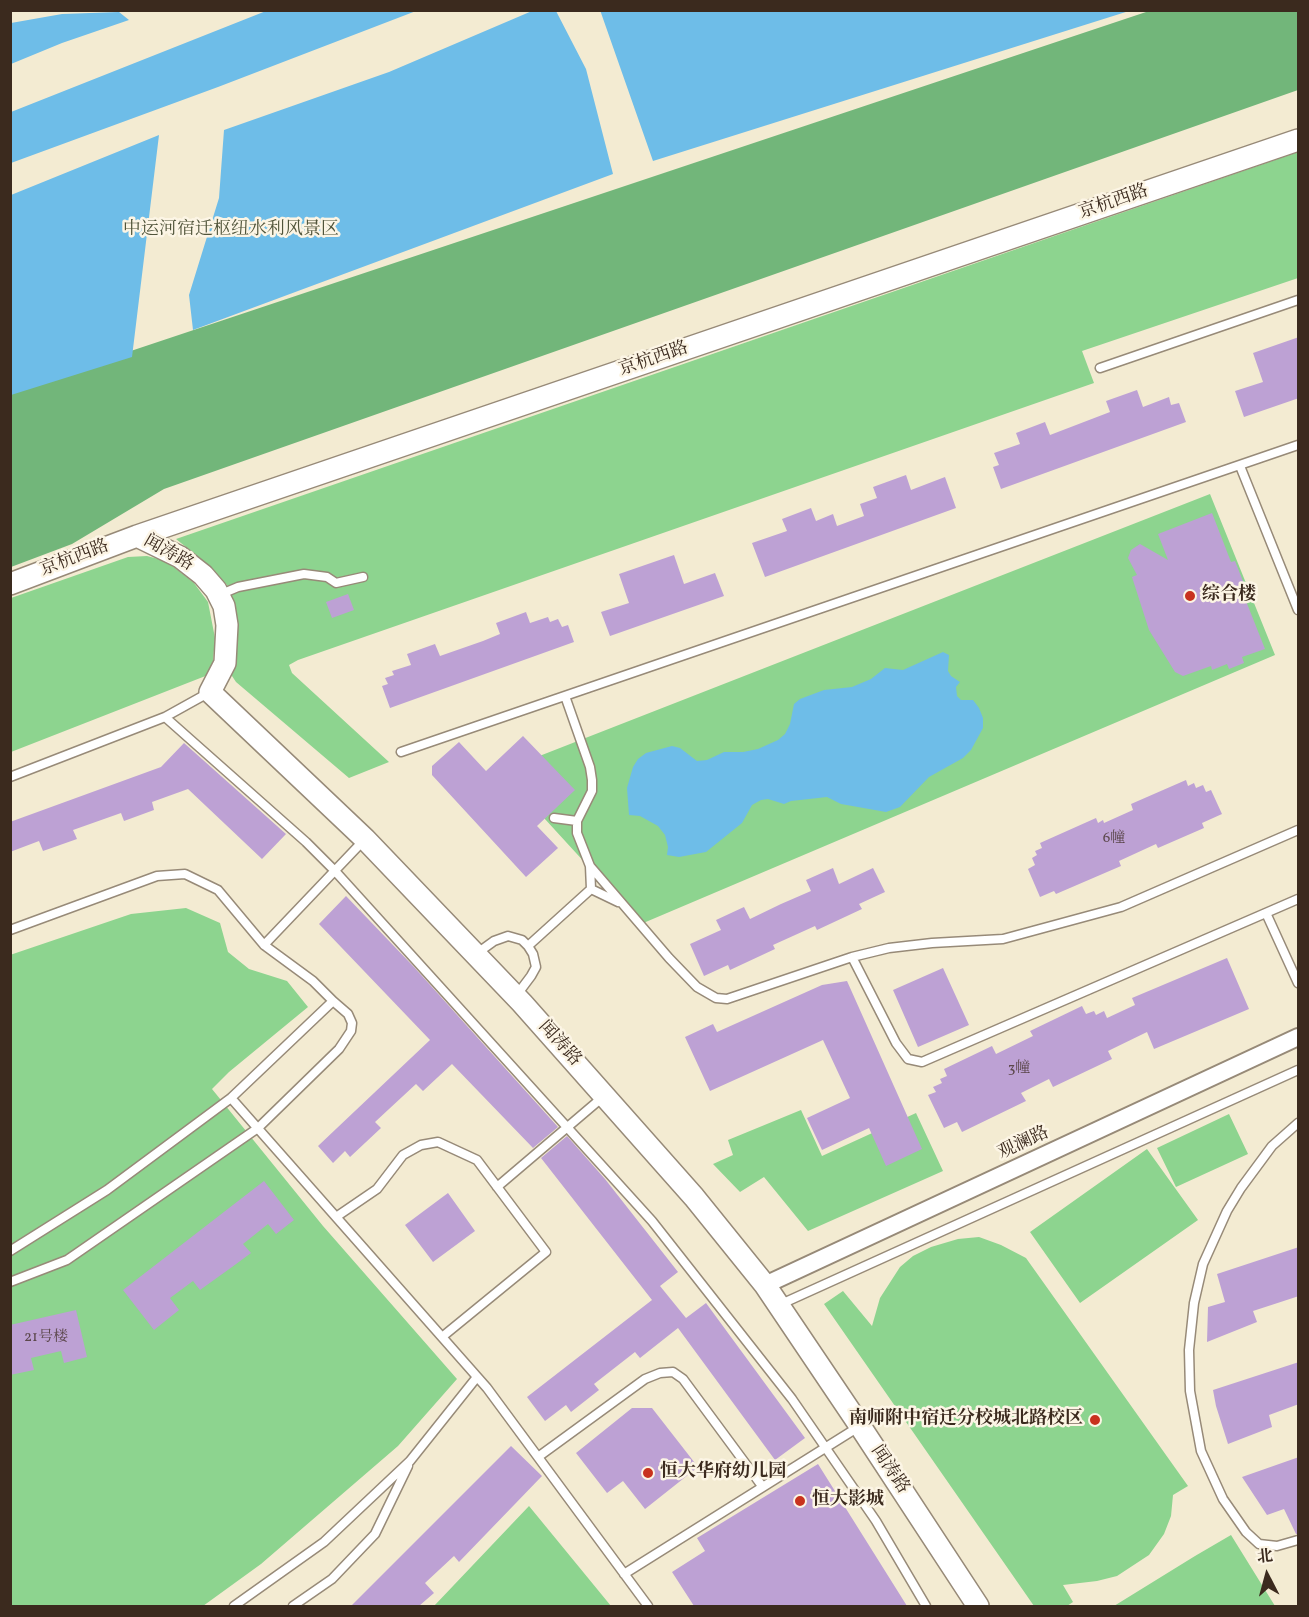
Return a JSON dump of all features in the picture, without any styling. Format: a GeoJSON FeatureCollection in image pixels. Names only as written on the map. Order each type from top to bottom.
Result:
{"type":"FeatureCollection","features":[{"type":"Feature","properties":{"kind":"street","name":"京杭西路"},"geometry":{"type":"LineString","coordinates":[[10,584],[137,536],[1299,140]]}},
{"type":"Feature","properties":{"kind":"street","name":"闻涛路"},"geometry":{"type":"LineString","coordinates":[[137,536],[180,556],[203,574],[224,606],[228,643],[225,663],[210,692],[365,839],[516,997],[694,1197],[765,1286],[978,1606]]}},
{"type":"Feature","properties":{"kind":"street","name":"观澜路"},"geometry":{"type":"LineString","coordinates":[[765,1286],[1299,1037]]}},
{"type":"Feature","properties":{"kind":"lane"},"geometry":{"type":"LineString","coordinates":[[1100,368],[1299,300]]}},
{"type":"Feature","properties":{"kind":"lane"},"geometry":{"type":"LineString","coordinates":[[401,752],[1299,446]]}},
{"type":"Feature","properties":{"kind":"lane"},"geometry":{"type":"LineString","coordinates":[[1240,466],[1299,610]]}},
{"type":"Feature","properties":{"kind":"lane"},"geometry":{"type":"LineString","coordinates":[[219,596],[238,587],[304,573],[327,578],[336,583],[363,577]]}},
{"type":"Feature","properties":{"kind":"lane"},"geometry":{"type":"LineString","coordinates":[[10,777],[165,717],[210,692]]}},
{"type":"Feature","properties":{"kind":"lane"},"geometry":{"type":"LineString","coordinates":[[565,696],[590,767],[592,780],[592,791],[577,820],[577,833],[590,866],[697,987],[716,998],[736,998],[793,975],[889,948],[1003,939],[1121,907],[1299,830]]}},
{"type":"Feature","properties":{"kind":"lane"},"geometry":{"type":"LineString","coordinates":[[165,717],[306,842],[335,871],[652,1221],[792,1399],[876,1521],[926,1606]]}},
{"type":"Feature","properties":{"kind":"lane"},"geometry":{"type":"LineString","coordinates":[[554,818],[577,820]]}},
{"type":"Feature","properties":{"kind":"lane"},"geometry":{"type":"LineString","coordinates":[[264,945],[365,839]]}},
{"type":"Feature","properties":{"kind":"lane"},"geometry":{"type":"LineString","coordinates":[[590,866],[591,889]]}},
{"type":"Feature","properties":{"kind":"lane"},"geometry":{"type":"LineString","coordinates":[[10,930],[157,876],[185,874],[218,890],[264,945],[313,981],[348,1014],[352,1023],[351,1031],[339,1049],[258,1128],[67,1260],[10,1282]]}},
{"type":"Feature","properties":{"kind":"lane"},"geometry":{"type":"LineString","coordinates":[[591,889],[622,904]]}},
{"type":"Feature","properties":{"kind":"lane"},"geometry":{"type":"LineString","coordinates":[[528,946],[591,889]]}},
{"type":"Feature","properties":{"kind":"lane"},"geometry":{"type":"LineString","coordinates":[[852,957],[896,1043],[908,1059],[922,1062],[1299,899]]}},
{"type":"Feature","properties":{"kind":"lane"},"geometry":{"type":"LineString","coordinates":[[1266,913],[1299,983]]}},
{"type":"Feature","properties":{"kind":"lane"},"geometry":{"type":"LineString","coordinates":[[476,955],[502,936],[516,937],[528,946],[534,954],[536,967],[516,997]]}},
{"type":"Feature","properties":{"kind":"lane"},"geometry":{"type":"LineString","coordinates":[[10,1251],[107,1190],[231,1098],[333,1001]]}},
{"type":"Feature","properties":{"kind":"lane"},"geometry":{"type":"LineString","coordinates":[[778,1305],[1299,1070]]}},
{"type":"Feature","properties":{"kind":"lane"},"geometry":{"type":"LineString","coordinates":[[497,1187],[604,1096]]}},
{"type":"Feature","properties":{"kind":"lane"},"geometry":{"type":"LineString","coordinates":[[231,1098],[477,1377],[648,1606]]}},
{"type":"Feature","properties":{"kind":"lane"},"geometry":{"type":"LineString","coordinates":[[1299,1123],[1272,1146],[1227,1211],[1203,1264],[1194,1303],[1189,1350],[1190,1391],[1201,1450],[1223,1499],[1246,1532],[1259,1544],[1277,1546],[1299,1540]]}},
{"type":"Feature","properties":{"kind":"lane"},"geometry":{"type":"LineString","coordinates":[[336,1217],[377,1189],[403,1155],[421,1145],[438,1142],[477,1160],[546,1252],[442,1337]]}},
{"type":"Feature","properties":{"kind":"lane"},"geometry":{"type":"LineString","coordinates":[[538,1457],[645,1379],[660,1373],[673,1372],[683,1379],[762,1486]]}},
{"type":"Feature","properties":{"kind":"lane"},"geometry":{"type":"LineString","coordinates":[[234,1606],[324,1542],[410,1461],[477,1377]]}},
{"type":"Feature","properties":{"kind":"lane"},"geometry":{"type":"LineString","coordinates":[[624,1574],[860,1426]]}},
{"type":"Feature","properties":{"kind":"lane"},"geometry":{"type":"LineString","coordinates":[[293,1606],[332,1578],[375,1534],[410,1461]]}},
{"type":"Feature","properties":{"kind":"green space"},"geometry":{"type":"Polygon","coordinates":[[[1149,11],[1298,11],[1298,90],[164,489],[72,544],[11,567],[11,391],[1149,11]]]}},
{"type":"Feature","properties":{"kind":"green space"},"geometry":{"type":"Polygon","coordinates":[[[1298,152],[1298,278],[1082,351],[1094,383],[289,665],[292,673],[389,762],[349,778],[236,682],[232,676],[233,602],[227,585],[212,568],[176,539],[1298,152]]]}},
{"type":"Feature","properties":{"kind":"green space"},"geometry":{"type":"Polygon","coordinates":[[[1210,494],[1275,655],[641,924],[501,771],[1210,494]]]}},
{"type":"Feature","properties":{"kind":"green space"},"geometry":{"type":"Polygon","coordinates":[[[147,556],[166,561],[194,583],[208,602],[215,638],[213,661],[208,675],[11,752],[11,598],[128,557],[147,556]]]}},
{"type":"Feature","properties":{"kind":"green space"},"geometry":{"type":"Polygon","coordinates":[[[186,908],[220,923],[228,952],[249,969],[287,981],[308,1007],[229,1072],[212,1089],[323,1226],[457,1379],[398,1446],[261,1564],[203,1606],[11,1606],[10,955],[131,914],[186,908]]]}},
{"type":"Feature","properties":{"kind":"green space"},"geometry":{"type":"Polygon","coordinates":[[[801,1110],[822,1156],[916,1113],[943,1171],[808,1231],[764,1177],[740,1192],[713,1164],[733,1155],[728,1140],[801,1110]]]}},
{"type":"Feature","properties":{"kind":"green space"},"geometry":{"type":"Polygon","coordinates":[[[1229,1114],[1248,1154],[1176,1187],[1157,1148],[1229,1114]]]}},
{"type":"Feature","properties":{"kind":"green space"},"geometry":{"type":"Polygon","coordinates":[[[1147,1149],[1198,1220],[1080,1303],[1030,1232],[1147,1149]]]}},
{"type":"Feature","properties":{"kind":"green space"},"geometry":{"type":"Polygon","coordinates":[[[979,1237],[1026,1258],[1188,1486],[1173,1495],[1171,1516],[1164,1534],[1149,1555],[1117,1576],[1063,1585],[1073,1602],[1067,1606],[1034,1606],[824,1304],[843,1291],[872,1326],[880,1298],[900,1267],[913,1256],[931,1247],[958,1239],[979,1237]]]}},
{"type":"Feature","properties":{"kind":"green space"},"geometry":{"type":"Polygon","coordinates":[[[529,1506],[611,1606],[434,1606],[529,1506]]]}},
{"type":"Feature","properties":{"kind":"green space"},"geometry":{"type":"Polygon","coordinates":[[[1231,1535],[1275,1606],[1114,1606],[1195,1556],[1231,1535]]]}},
{"type":"Feature","properties":{"kind":"water"},"geometry":{"type":"Polygon","coordinates":[[[600,10],[1129,10],[1129,11],[653,161],[600,10]]]}},
{"type":"Feature","properties":{"kind":"water"},"geometry":{"type":"Polygon","coordinates":[[[266,11],[416,11],[11,163],[11,112],[266,11]]]}},
{"type":"Feature","properties":{"kind":"water"},"geometry":{"type":"Polygon","coordinates":[[[532,11],[556,11],[586,69],[613,174],[193,330],[189,295],[219,198],[224,130],[389,72],[532,11]]]}},
{"type":"Feature","properties":{"kind":"water"},"geometry":{"type":"Polygon","coordinates":[[[119,12],[129,20],[62,43],[11,64],[11,23],[62,14],[119,12]]]}},
{"type":"Feature","properties":{"kind":"water"},"geometry":{"type":"Polygon","coordinates":[[[159,135],[132,357],[11,395],[11,195],[159,135]]]}},
{"type":"Feature","properties":{"kind":"water"},"geometry":{"type":"Polygon","coordinates":[[[943,652],[949,655],[948,671],[960,682],[956,687],[957,696],[961,700],[973,700],[983,718],[983,728],[971,750],[963,758],[929,777],[900,807],[886,812],[841,804],[827,797],[791,801],[784,804],[768,799],[761,800],[752,805],[742,823],[706,852],[679,857],[667,855],[665,835],[658,826],[640,816],[629,815],[627,788],[633,767],[646,753],[672,746],[680,748],[697,761],[707,760],[724,752],[758,749],[778,740],[785,734],[790,724],[794,704],[800,699],[824,690],[852,687],[871,679],[885,668],[903,670],[943,652]]]}},
{"type":"Feature","properties":{"kind":"building"},"geometry":{"type":"Polygon","coordinates":[[[1299,337],[1299,398],[1244,417],[1235,391],[1263,382],[1253,353],[1299,337]]]}},
{"type":"Feature","properties":{"kind":"building"},"geometry":{"type":"Polygon","coordinates":[[[1137,390],[1143,407],[1169,397],[1171,405],[1179,403],[1186,422],[1001,489],[993,467],[999,465],[994,453],[1020,444],[1016,433],[1045,422],[1050,435],[1110,412],[1106,401],[1137,390]]]}},
{"type":"Feature","properties":{"kind":"building"},"geometry":{"type":"Polygon","coordinates":[[[906,475],[911,490],[945,477],[956,508],[765,577],[752,543],[787,531],[782,519],[811,508],[816,521],[833,514],[837,526],[864,516],[860,504],[877,498],[873,487],[906,475]]]}},
{"type":"Feature","properties":{"kind":"building","name":"综合楼"},"geometry":{"type":"Polygon","coordinates":[[[1212,513],[1231,562],[1235,561],[1248,594],[1244,596],[1265,649],[1242,657],[1244,663],[1229,669],[1227,664],[1212,670],[1211,666],[1183,676],[1175,672],[1149,630],[1132,577],[1137,575],[1128,558],[1131,550],[1140,544],[1168,560],[1158,534],[1212,513]]]}},
{"type":"Feature","properties":{"kind":"building"},"geometry":{"type":"Polygon","coordinates":[[[674,555],[684,584],[715,573],[724,596],[610,636],[601,612],[629,603],[619,574],[674,555]]]}},
{"type":"Feature","properties":{"kind":"building"},"geometry":{"type":"Polygon","coordinates":[[[348,594],[354,610],[332,618],[326,602],[348,594]]]}},
{"type":"Feature","properties":{"kind":"building"},"geometry":{"type":"Polygon","coordinates":[[[526,612],[530,623],[548,617],[550,622],[558,619],[562,627],[568,625],[574,642],[390,708],[382,686],[388,684],[385,678],[394,675],[392,671],[411,665],[407,654],[435,644],[440,656],[483,641],[500,634],[496,623],[526,612]]]}},
{"type":"Feature","properties":{"kind":"building"},"geometry":{"type":"Polygon","coordinates":[[[523,736],[575,790],[537,826],[558,848],[526,877],[432,775],[432,766],[459,742],[486,771],[523,736]]]}},
{"type":"Feature","properties":{"kind":"building"},"geometry":{"type":"Polygon","coordinates":[[[184,743],[286,834],[262,859],[188,789],[152,802],[154,810],[124,821],[121,813],[73,830],[77,839],[43,851],[39,841],[10,852],[10,822],[161,767],[184,743]]]}},
{"type":"Feature","properties":{"kind":"building"},"geometry":{"type":"Polygon","coordinates":[[[1186,780],[1188,786],[1194,783],[1196,788],[1203,785],[1206,792],[1211,790],[1222,814],[1202,823],[1204,828],[1158,848],[1156,844],[1119,861],[1121,866],[1056,894],[1054,891],[1040,897],[1028,869],[1035,865],[1032,858],[1037,855],[1035,851],[1042,848],[1040,843],[1096,818],[1098,823],[1103,820],[1104,823],[1133,810],[1131,804],[1186,780]]]}},
{"type":"Feature","properties":{"kind":"building"},"geometry":{"type":"Polygon","coordinates":[[[833,868],[839,884],[873,868],[885,892],[859,904],[862,909],[817,930],[815,926],[773,945],[775,949],[730,970],[728,965],[704,976],[690,944],[721,930],[716,920],[744,907],[750,919],[811,891],[806,880],[833,868]]]}},
{"type":"Feature","properties":{"kind":"building"},"geometry":{"type":"Polygon","coordinates":[[[346,896],[414,967],[558,1127],[533,1148],[452,1064],[423,1091],[416,1084],[375,1122],[381,1128],[350,1157],[345,1151],[333,1163],[318,1146],[430,1040],[319,924],[346,896]]]}},
{"type":"Feature","properties":{"kind":"building"},"geometry":{"type":"Polygon","coordinates":[[[1227,958],[1249,1009],[1154,1049],[1147,1032],[1108,1051],[1112,1059],[1053,1087],[1049,1079],[1021,1093],[1026,1101],[962,1132],[957,1122],[944,1128],[928,1095],[936,1092],[933,1087],[942,1083],[940,1079],[947,1076],[944,1069],[992,1046],[996,1054],[1033,1036],[1030,1031],[1082,1006],[1086,1014],[1094,1011],[1096,1015],[1104,1011],[1107,1018],[1135,1005],[1132,998],[1227,958]]]}},
{"type":"Feature","properties":{"kind":"building"},"geometry":{"type":"Polygon","coordinates":[[[943,968],[969,1025],[918,1047],[893,990],[943,968]]]}},
{"type":"Feature","properties":{"kind":"building"},"geometry":{"type":"Polygon","coordinates":[[[847,981],[922,1149],[886,1166],[869,1128],[822,1150],[807,1118],[850,1098],[823,1040],[710,1091],[685,1037],[713,1024],[717,1032],[822,985],[847,981]]]}},
{"type":"Feature","properties":{"kind":"building"},"geometry":{"type":"Polygon","coordinates":[[[567,1136],[605,1179],[678,1272],[660,1286],[686,1318],[706,1303],[805,1438],[775,1460],[678,1328],[640,1358],[635,1352],[594,1384],[599,1390],[571,1412],[566,1405],[545,1421],[527,1397],[652,1300],[541,1158],[567,1136]]]}},
{"type":"Feature","properties":{"kind":"building"},"geometry":{"type":"Polygon","coordinates":[[[264,1181],[294,1220],[276,1234],[268,1224],[243,1244],[251,1253],[200,1290],[193,1281],[170,1298],[179,1310],[154,1330],[123,1290],[264,1181]]]}},
{"type":"Feature","properties":{"kind":"building"},"geometry":{"type":"Polygon","coordinates":[[[448,1193],[475,1231],[433,1262],[405,1225],[448,1193]]]}},
{"type":"Feature","properties":{"kind":"building"},"geometry":{"type":"Polygon","coordinates":[[[1299,1247],[1299,1296],[1253,1311],[1257,1322],[1207,1342],[1208,1307],[1225,1302],[1217,1274],[1299,1247]]]}},
{"type":"Feature","properties":{"kind":"building"},"geometry":{"type":"Polygon","coordinates":[[[76,1310],[87,1357],[64,1363],[61,1351],[31,1358],[34,1370],[10,1375],[10,1325],[76,1310]]]}},
{"type":"Feature","properties":{"kind":"building"},"geometry":{"type":"Polygon","coordinates":[[[1299,1362],[1299,1404],[1269,1415],[1272,1427],[1228,1444],[1213,1390],[1299,1362]]]}},
{"type":"Feature","properties":{"kind":"building"},"geometry":{"type":"Polygon","coordinates":[[[632,1408],[652,1408],[698,1467],[645,1509],[623,1481],[607,1493],[576,1453],[632,1408]]]}},
{"type":"Feature","properties":{"kind":"building"},"geometry":{"type":"Polygon","coordinates":[[[511,1446],[542,1476],[459,1562],[454,1556],[425,1583],[434,1593],[419,1606],[351,1606],[511,1446]]]}},
{"type":"Feature","properties":{"kind":"building"},"geometry":{"type":"Polygon","coordinates":[[[1299,1457],[1299,1534],[1296,1534],[1284,1509],[1267,1515],[1242,1477],[1299,1457]]]}},
{"type":"Feature","properties":{"kind":"building","name":"恒大影城"},"geometry":{"type":"Polygon","coordinates":[[[818,1464],[907,1606],[694,1606],[672,1572],[705,1551],[697,1538],[818,1464]]]}},
{"type":"Feature","properties":{"kind":"place","name":"综合楼"},"geometry":{"type":"Point","coordinates":[1190,596]}},
{"type":"Feature","properties":{"kind":"place","name":"南师附中宿迁分校城北路校区"},"geometry":{"type":"Point","coordinates":[1095,1420]}},
{"type":"Feature","properties":{"kind":"place","name":"恒大华府幼儿园"},"geometry":{"type":"Point","coordinates":[648,1473]}},
{"type":"Feature","properties":{"kind":"place","name":"恒大影城"},"geometry":{"type":"Point","coordinates":[800,1501]}},
{"type":"Feature","properties":{"kind":"park label","name":"中运河宿迁枢纽水利风景区"},"geometry":{"type":"Point","coordinates":[231,231]}}]}
